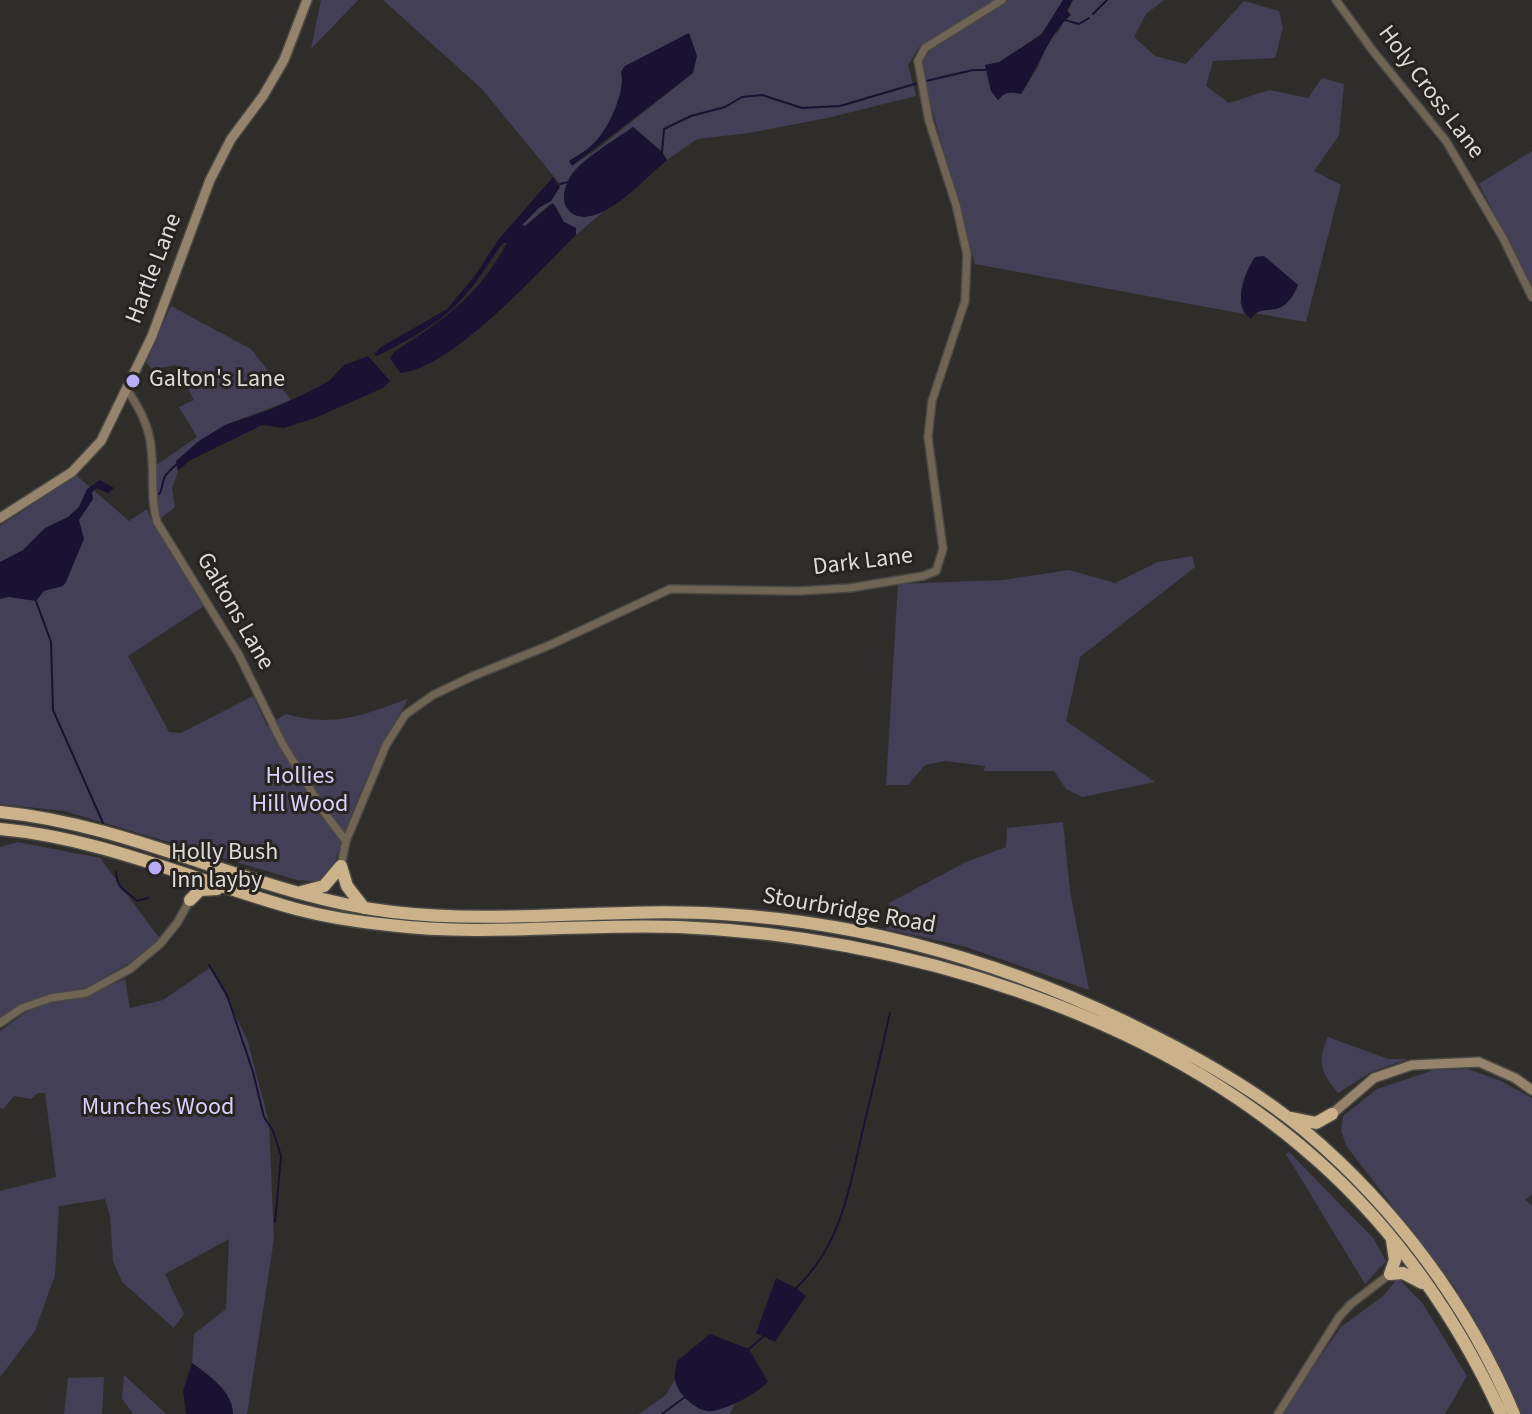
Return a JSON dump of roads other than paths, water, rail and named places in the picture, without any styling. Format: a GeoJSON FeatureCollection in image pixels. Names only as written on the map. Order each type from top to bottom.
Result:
{"type":"FeatureCollection","features":[{"type":"Feature","properties":{"kind":"highway","name":"Stourbridge Road"},"geometry":{"type":"LineString","coordinates":[[0,812],[51,820],[138,843],[294,892],[364,908],[437,916],[603,912],[720,914],[790,920],[885,936],[952,953],[1037,981],[1119,1017],[1241,1084],[1286,1116],[1327,1151],[1391,1216],[1440,1278],[1466,1319],[1514,1414]]}},
{"type":"Feature","properties":{"kind":"highway","name":"Stourbridge Road"},"geometry":{"type":"LineString","coordinates":[[0,829],[68,841],[178,870],[316,914],[410,928],[488,932],[679,927],[809,939],[881,951],[943,967],[1040,999],[1107,1027],[1205,1079],[1244,1103],[1317,1160],[1391,1237],[1428,1287],[1466,1347],[1501,1414]]}},
{"type":"Feature","properties":{"kind":"highway"},"geometry":{"type":"LineString","coordinates":[[294,892],[324,886],[341,866]]}},
{"type":"Feature","properties":{"kind":"highway"},"geometry":{"type":"LineString","coordinates":[[341,866],[347,886],[364,908]]}},
{"type":"Feature","properties":{"kind":"highway"},"geometry":{"type":"LineString","coordinates":[[178,870],[190,900],[206,888],[232,889]]}},
{"type":"Feature","properties":{"kind":"highway"},"geometry":{"type":"LineString","coordinates":[[1286,1116],[1316,1123],[1332,1114]]}},
{"type":"Feature","properties":{"kind":"highway"},"geometry":{"type":"LineString","coordinates":[[1327,1151],[1323,1137],[1332,1114]]}},
{"type":"Feature","properties":{"kind":"highway"},"geometry":{"type":"LineString","coordinates":[[1391,1237],[1395,1260],[1390,1274],[1403,1273],[1428,1287]]}},
{"type":"Feature","properties":{"kind":"main road","name":"Hartle Lane"},"geometry":{"type":"LineString","coordinates":[[0,518],[72,472],[101,441],[152,336],[210,180],[231,139],[263,96],[284,60],[307,0]]}},
{"type":"Feature","properties":{"kind":"main road"},"geometry":{"type":"LineString","coordinates":[[1332,1114],[1374,1078],[1412,1065],[1479,1062],[1515,1078],[1532,1090]]}},
{"type":"Feature","properties":{"kind":"street","name":"Dark Lane"},"geometry":{"type":"LineString","coordinates":[[341,866],[346,841],[386,745],[405,715],[433,695],[670,589],[798,591],[850,588],[936,571],[943,549],[928,437],[930,413],[965,301],[967,254],[956,205],[929,121],[918,61],[925,48],[1002,0]]}},
{"type":"Feature","properties":{"kind":"street","name":"Holy Cross Lane"},"geometry":{"type":"LineString","coordinates":[[1336,0],[1446,141],[1503,238],[1532,297]]}},
{"type":"Feature","properties":{"kind":"street","name":"Galtons Lane"},"geometry":{"type":"LineString","coordinates":[[127,390],[139,408],[150,437],[151,503],[157,522],[239,655],[282,743],[326,815],[346,841]]}},
{"type":"Feature","properties":{"kind":"street"},"geometry":{"type":"LineString","coordinates":[[0,1023],[22,1008],[51,998],[86,993],[130,969],[160,944],[190,900]]}},
{"type":"Feature","properties":{"kind":"street"},"geometry":{"type":"LineString","coordinates":[[1278,1414],[1339,1317],[1390,1274]]}},
{"type":"Feature","properties":{"kind":"waterway"},"geometry":{"type":"LineString","coordinates":[[1093,14],[1107,0]]}},
{"type":"Feature","properties":{"kind":"waterway"},"geometry":{"type":"LineString","coordinates":[[1065,20],[1079,24],[1089,18]]}},
{"type":"Feature","properties":{"kind":"waterway"},"geometry":{"type":"LineString","coordinates":[[926,81],[986,70]]}},
{"type":"Feature","properties":{"kind":"waterway"},"geometry":{"type":"LineString","coordinates":[[662,152],[664,129],[691,116],[725,107],[742,97],[762,95],[802,108],[840,106],[918,83]]}},
{"type":"Feature","properties":{"kind":"waterway"},"geometry":{"type":"LineString","coordinates":[[560,184],[568,182]]}},
{"type":"Feature","properties":{"kind":"waterway"},"geometry":{"type":"LineString","coordinates":[[156,496],[160,493],[165,476],[176,465]]}},
{"type":"Feature","properties":{"kind":"waterway"},"geometry":{"type":"LineString","coordinates":[[36,601],[51,642],[53,710],[103,823]]}},
{"type":"Feature","properties":{"kind":"waterway"},"geometry":{"type":"LineString","coordinates":[[116,872],[120,886],[137,901],[148,898]]}},
{"type":"Feature","properties":{"kind":"waterway"},"geometry":{"type":"LineString","coordinates":[[209,965],[227,995],[253,1072],[264,1117],[273,1131],[281,1156],[275,1222]]}},
{"type":"Feature","properties":{"kind":"waterway"},"geometry":{"type":"LineString","coordinates":[[796,1288],[823,1254],[841,1216],[890,1013]]}},
{"type":"Feature","properties":{"kind":"waterway"},"geometry":{"type":"LineString","coordinates":[[749,1349],[764,1336]]}},
{"type":"Feature","properties":{"kind":"waterway"},"geometry":{"type":"LineString","coordinates":[[662,1414],[685,1397]]}},
{"type":"Feature","properties":{"kind":"place","name":"Galton's Lane"},"geometry":{"type":"Point","coordinates":[133,381]}},
{"type":"Feature","properties":{"kind":"place","name":"Holly Bush Inn layby"},"geometry":{"type":"Point","coordinates":[155,868]}},
{"type":"Feature","properties":{"kind":"park label","name":"Hollies Hill Wood"},"geometry":{"type":"Point","coordinates":[300,792]}},
{"type":"Feature","properties":{"kind":"park label","name":"Munches Wood"},"geometry":{"type":"Point","coordinates":[158,1109]}}]}
